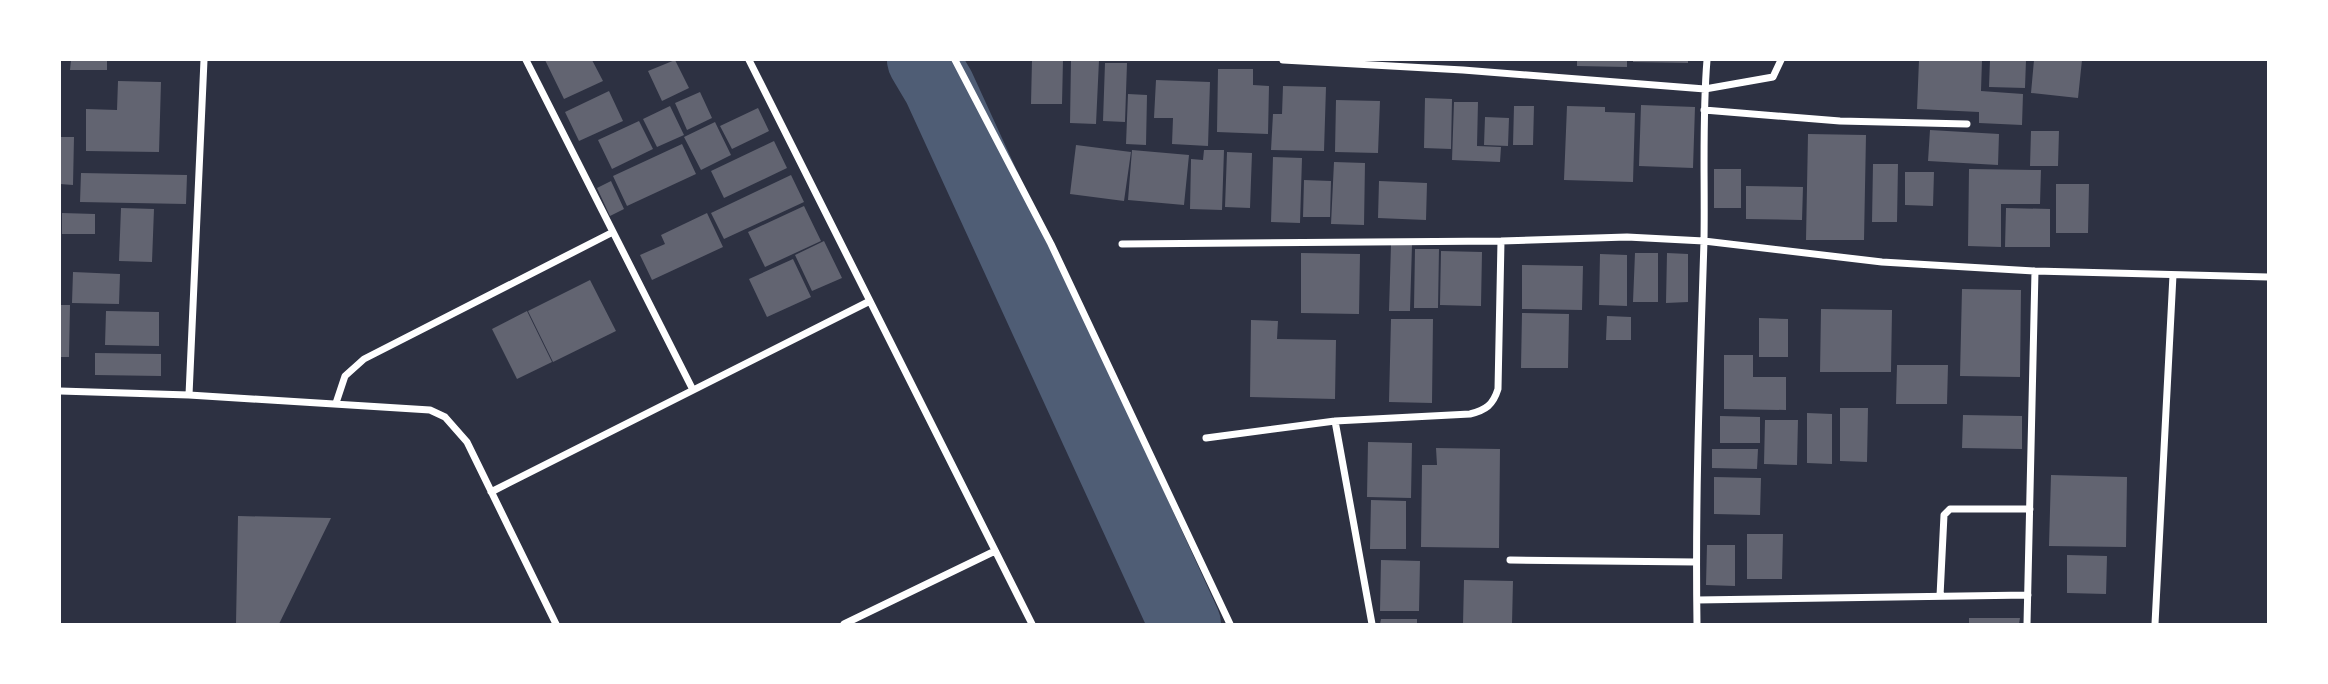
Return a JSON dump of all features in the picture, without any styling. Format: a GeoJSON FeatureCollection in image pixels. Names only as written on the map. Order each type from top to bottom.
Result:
{"type":"FeatureCollection","features":[{"type":"Feature","properties":{"kind":"street"},"geometry":{"type":"LineString","coordinates":[[189,396],[204,60]]}},
{"type":"Feature","properties":{"kind":"street"},"geometry":{"type":"LineString","coordinates":[[526,60],[693,390]]}},
{"type":"Feature","properties":{"kind":"street"},"geometry":{"type":"LineString","coordinates":[[749,60],[1032,625]]}},
{"type":"Feature","properties":{"kind":"street"},"geometry":{"type":"LineString","coordinates":[[954,60],[1051,244],[1230,625]]}},
{"type":"Feature","properties":{"kind":"street"},"geometry":{"type":"LineString","coordinates":[[1283,60],[1464,70],[1705,89],[1773,77],[1781,60]]}},
{"type":"Feature","properties":{"kind":"street"},"geometry":{"type":"LineString","coordinates":[[1464,70],[1465,60]]}},
{"type":"Feature","properties":{"kind":"street"},"geometry":{"type":"LineString","coordinates":[[1697,625],[1704,110],[1707,60]]}},
{"type":"Feature","properties":{"kind":"street"},"geometry":{"type":"LineString","coordinates":[[1704,110],[1840,121],[1967,124]]}},
{"type":"Feature","properties":{"kind":"street"},"geometry":{"type":"LineString","coordinates":[[336,403],[345,376],[364,359],[613,232]]}},
{"type":"Feature","properties":{"kind":"street"},"geometry":{"type":"LineString","coordinates":[[1122,244],[1502,241],[1627,237],[1704,241],[1882,262],[2035,271],[2269,277]]}},
{"type":"Feature","properties":{"kind":"street"},"geometry":{"type":"LineString","coordinates":[[1206,438],[1335,421],[1470,414],[1490,406],[1498,389],[1502,241]]}},
{"type":"Feature","properties":{"kind":"street"},"geometry":{"type":"LineString","coordinates":[[2027,625],[2035,271]]}},
{"type":"Feature","properties":{"kind":"street"},"geometry":{"type":"LineString","coordinates":[[2155,625],[2173,275]]}},
{"type":"Feature","properties":{"kind":"street"},"geometry":{"type":"LineString","coordinates":[[491,492],[870,301]]}},
{"type":"Feature","properties":{"kind":"street"},"geometry":{"type":"LineString","coordinates":[[60,391],[336,403],[430,410],[445,417],[467,442],[556,625]]}},
{"type":"Feature","properties":{"kind":"street"},"geometry":{"type":"LineString","coordinates":[[1335,421],[1372,625]]}},
{"type":"Feature","properties":{"kind":"street"},"geometry":{"type":"LineString","coordinates":[[1940,596],[1944,515],[1950,509],[2030,509]]}},
{"type":"Feature","properties":{"kind":"street"},"geometry":{"type":"LineString","coordinates":[[844,625],[995,551]]}},
{"type":"Feature","properties":{"kind":"street"},"geometry":{"type":"LineString","coordinates":[[1510,559],[1696,562]]}},
{"type":"Feature","properties":{"kind":"street"},"geometry":{"type":"LineString","coordinates":[[1697,600],[2028,595]]}},
{"type":"Feature","properties":{"kind":"building"},"geometry":{"type":"Polygon","coordinates":[[[71,60],[107,60],[107,70],[70,70],[71,60]]]}},
{"type":"Feature","properties":{"kind":"building"},"geometry":{"type":"Polygon","coordinates":[[[545,60],[592,60],[603,81],[564,99],[545,60]]]}},
{"type":"Feature","properties":{"kind":"building"},"geometry":{"type":"Polygon","coordinates":[[[675,60],[689,88],[662,101],[648,71],[675,60]]]}},
{"type":"Feature","properties":{"kind":"building"},"geometry":{"type":"Polygon","coordinates":[[[1032,60],[1063,60],[1062,104],[1031,104],[1032,60]]]}},
{"type":"Feature","properties":{"kind":"building"},"geometry":{"type":"Polygon","coordinates":[[[1071,60],[1099,60],[1096,124],[1070,123],[1071,60]]]}},
{"type":"Feature","properties":{"kind":"building"},"geometry":{"type":"Polygon","coordinates":[[[1577,60],[1627,60],[1627,67],[1577,66],[1577,60]]]}},
{"type":"Feature","properties":{"kind":"building"},"geometry":{"type":"Polygon","coordinates":[[[1688,60],[1688,63],[1633,62],[1688,60]]]}},
{"type":"Feature","properties":{"kind":"building"},"geometry":{"type":"Polygon","coordinates":[[[1919,60],[1982,60],[1981,91],[2023,94],[2022,125],[1979,123],[1979,112],[1917,109],[1919,60]]]}},
{"type":"Feature","properties":{"kind":"building"},"geometry":{"type":"Polygon","coordinates":[[[1990,60],[2026,60],[2025,88],[1989,87],[1990,60]]]}},
{"type":"Feature","properties":{"kind":"building"},"geometry":{"type":"Polygon","coordinates":[[[2034,60],[2082,60],[2078,98],[2031,93],[2034,60]]]}},
{"type":"Feature","properties":{"kind":"building"},"geometry":{"type":"Polygon","coordinates":[[[1105,63],[1127,63],[1125,122],[1103,121],[1105,63]]]}},
{"type":"Feature","properties":{"kind":"building"},"geometry":{"type":"Polygon","coordinates":[[[1218,69],[1253,69],[1253,85],[1269,86],[1268,134],[1217,132],[1218,69]]]}},
{"type":"Feature","properties":{"kind":"building"},"geometry":{"type":"Polygon","coordinates":[[[1156,80],[1210,82],[1208,146],[1172,144],[1173,118],[1154,118],[1156,80]]]}},
{"type":"Feature","properties":{"kind":"building"},"geometry":{"type":"Polygon","coordinates":[[[118,81],[161,82],[159,152],[86,151],[86,109],[117,110],[118,81]]]}},
{"type":"Feature","properties":{"kind":"building"},"geometry":{"type":"Polygon","coordinates":[[[1283,86],[1326,87],[1324,151],[1271,150],[1273,114],[1282,114],[1283,86]]]}},
{"type":"Feature","properties":{"kind":"building"},"geometry":{"type":"Polygon","coordinates":[[[609,91],[623,121],[579,141],[565,112],[609,91]]]}},
{"type":"Feature","properties":{"kind":"building"},"geometry":{"type":"Polygon","coordinates":[[[700,92],[712,118],[687,130],[675,103],[700,92]]]}},
{"type":"Feature","properties":{"kind":"building"},"geometry":{"type":"Polygon","coordinates":[[[1128,94],[1147,95],[1146,145],[1126,144],[1128,94]]]}},
{"type":"Feature","properties":{"kind":"building"},"geometry":{"type":"Polygon","coordinates":[[[1425,98],[1452,99],[1451,149],[1424,148],[1425,98]]]}},
{"type":"Feature","properties":{"kind":"building"},"geometry":{"type":"Polygon","coordinates":[[[1336,100],[1380,101],[1378,153],[1335,152],[1336,100]]]}},
{"type":"Feature","properties":{"kind":"building"},"geometry":{"type":"Polygon","coordinates":[[[1454,102],[1478,102],[1477,146],[1501,147],[1500,162],[1452,160],[1454,102]]]}},
{"type":"Feature","properties":{"kind":"building"},"geometry":{"type":"Polygon","coordinates":[[[1641,105],[1695,107],[1693,168],[1639,166],[1641,105]]]}},
{"type":"Feature","properties":{"kind":"building"},"geometry":{"type":"Polygon","coordinates":[[[670,106],[684,135],[657,147],[643,119],[670,106]]]}},
{"type":"Feature","properties":{"kind":"building"},"geometry":{"type":"Polygon","coordinates":[[[1514,106],[1534,106],[1533,145],[1513,145],[1514,106]]]}},
{"type":"Feature","properties":{"kind":"building"},"geometry":{"type":"Polygon","coordinates":[[[1567,106],[1605,107],[1605,112],[1635,113],[1633,182],[1564,180],[1567,106]]]}},
{"type":"Feature","properties":{"kind":"building"},"geometry":{"type":"Polygon","coordinates":[[[758,108],[769,131],[732,149],[720,126],[758,108]]]}},
{"type":"Feature","properties":{"kind":"building"},"geometry":{"type":"Polygon","coordinates":[[[1485,117],[1509,118],[1508,146],[1484,145],[1485,117]]]}},
{"type":"Feature","properties":{"kind":"building"},"geometry":{"type":"Polygon","coordinates":[[[639,121],[653,149],[612,169],[598,140],[639,121]]]}},
{"type":"Feature","properties":{"kind":"building"},"geometry":{"type":"Polygon","coordinates":[[[715,122],[731,155],[701,170],[684,137],[715,122]]]}},
{"type":"Feature","properties":{"kind":"building"},"geometry":{"type":"Polygon","coordinates":[[[1930,130],[1999,134],[1998,165],[1928,161],[1930,130]]]}},
{"type":"Feature","properties":{"kind":"building"},"geometry":{"type":"Polygon","coordinates":[[[2031,131],[2059,131],[2058,166],[2030,166],[2031,131]]]}},
{"type":"Feature","properties":{"kind":"building"},"geometry":{"type":"Polygon","coordinates":[[[1808,134],[1866,135],[1864,240],[1806,240],[1808,134]]]}},
{"type":"Feature","properties":{"kind":"building"},"geometry":{"type":"Polygon","coordinates":[[[60,137],[74,137],[73,185],[60,184],[60,137]]]}},
{"type":"Feature","properties":{"kind":"building"},"geometry":{"type":"Polygon","coordinates":[[[774,141],[787,168],[724,198],[711,171],[774,141]]]}},
{"type":"Feature","properties":{"kind":"building"},"geometry":{"type":"Polygon","coordinates":[[[682,144],[696,174],[627,206],[613,176],[682,144]]]}},
{"type":"Feature","properties":{"kind":"building"},"geometry":{"type":"Polygon","coordinates":[[[1076,145],[1131,152],[1124,201],[1070,194],[1076,145]]]}},
{"type":"Feature","properties":{"kind":"building"},"geometry":{"type":"Polygon","coordinates":[[[1132,150],[1189,155],[1184,205],[1128,200],[1132,150]]]}},
{"type":"Feature","properties":{"kind":"building"},"geometry":{"type":"Polygon","coordinates":[[[1204,150],[1224,150],[1222,210],[1190,209],[1191,159],[1203,160],[1204,150]]]}},
{"type":"Feature","properties":{"kind":"building"},"geometry":{"type":"Polygon","coordinates":[[[1227,152],[1252,153],[1250,208],[1225,207],[1227,152]]]}},
{"type":"Feature","properties":{"kind":"building"},"geometry":{"type":"Polygon","coordinates":[[[1273,157],[1302,158],[1300,223],[1271,222],[1273,157]]]}},
{"type":"Feature","properties":{"kind":"building"},"geometry":{"type":"Polygon","coordinates":[[[1334,162],[1365,163],[1364,225],[1331,224],[1334,162]]]}},
{"type":"Feature","properties":{"kind":"building"},"geometry":{"type":"Polygon","coordinates":[[[1873,164],[1898,164],[1897,222],[1872,222],[1873,164]]]}},
{"type":"Feature","properties":{"kind":"building"},"geometry":{"type":"Polygon","coordinates":[[[1714,169],[1741,169],[1741,208],[1714,208],[1714,169]]]}},
{"type":"Feature","properties":{"kind":"building"},"geometry":{"type":"Polygon","coordinates":[[[1969,169],[2041,170],[2040,204],[2001,204],[2001,247],[1968,246],[1969,169]]]}},
{"type":"Feature","properties":{"kind":"building"},"geometry":{"type":"Polygon","coordinates":[[[1905,172],[1934,172],[1933,206],[1905,205],[1905,172]]]}},
{"type":"Feature","properties":{"kind":"building"},"geometry":{"type":"Polygon","coordinates":[[[81,173],[187,175],[186,204],[80,202],[81,173]]]}},
{"type":"Feature","properties":{"kind":"building"},"geometry":{"type":"Polygon","coordinates":[[[791,175],[804,202],[724,239],[711,213],[791,175]]]}},
{"type":"Feature","properties":{"kind":"building"},"geometry":{"type":"Polygon","coordinates":[[[1304,180],[1331,181],[1330,217],[1303,217],[1304,180]]]}},
{"type":"Feature","properties":{"kind":"building"},"geometry":{"type":"Polygon","coordinates":[[[611,181],[624,209],[610,216],[597,188],[611,181]]]}},
{"type":"Feature","properties":{"kind":"building"},"geometry":{"type":"Polygon","coordinates":[[[1379,181],[1427,183],[1426,220],[1378,218],[1379,181]]]}},
{"type":"Feature","properties":{"kind":"building"},"geometry":{"type":"Polygon","coordinates":[[[2056,184],[2089,184],[2088,233],[2056,233],[2056,184]]]}},
{"type":"Feature","properties":{"kind":"building"},"geometry":{"type":"Polygon","coordinates":[[[1746,186],[1803,187],[1802,220],[1746,219],[1746,186]]]}},
{"type":"Feature","properties":{"kind":"building"},"geometry":{"type":"Polygon","coordinates":[[[804,206],[821,241],[765,267],[748,232],[804,206]]]}},
{"type":"Feature","properties":{"kind":"building"},"geometry":{"type":"Polygon","coordinates":[[[121,208],[154,209],[152,262],[119,261],[121,208]]]}},
{"type":"Feature","properties":{"kind":"building"},"geometry":{"type":"Polygon","coordinates":[[[2006,208],[2050,209],[2050,247],[2005,247],[2006,208]]]}},
{"type":"Feature","properties":{"kind":"building"},"geometry":{"type":"Polygon","coordinates":[[[62,213],[95,214],[95,234],[62,234],[62,213]]]}},
{"type":"Feature","properties":{"kind":"building"},"geometry":{"type":"Polygon","coordinates":[[[707,213],[723,247],[652,280],[640,255],[665,244],[661,235],[707,213]]]}},
{"type":"Feature","properties":{"kind":"building"},"geometry":{"type":"Polygon","coordinates":[[[824,241],[842,278],[812,291],[795,255],[824,241]]]}},
{"type":"Feature","properties":{"kind":"building"},"geometry":{"type":"Polygon","coordinates":[[[1391,245],[1412,245],[1410,311],[1389,311],[1391,245]]]}},
{"type":"Feature","properties":{"kind":"building"},"geometry":{"type":"Polygon","coordinates":[[[1415,249],[1439,249],[1438,308],[1414,308],[1415,249]]]}},
{"type":"Feature","properties":{"kind":"building"},"geometry":{"type":"Polygon","coordinates":[[[1441,251],[1482,252],[1481,306],[1440,305],[1441,251]]]}},
{"type":"Feature","properties":{"kind":"building"},"geometry":{"type":"Polygon","coordinates":[[[1301,253],[1360,254],[1359,314],[1301,313],[1301,253]]]}},
{"type":"Feature","properties":{"kind":"building"},"geometry":{"type":"Polygon","coordinates":[[[1635,253],[1658,253],[1658,302],[1633,302],[1635,253]]]}},
{"type":"Feature","properties":{"kind":"building"},"geometry":{"type":"Polygon","coordinates":[[[1667,253],[1688,254],[1688,302],[1666,303],[1667,253]]]}},
{"type":"Feature","properties":{"kind":"building"},"geometry":{"type":"Polygon","coordinates":[[[1600,254],[1627,255],[1627,306],[1599,305],[1600,254]]]}},
{"type":"Feature","properties":{"kind":"building"},"geometry":{"type":"Polygon","coordinates":[[[793,259],[811,297],[767,317],[749,279],[793,259]]]}},
{"type":"Feature","properties":{"kind":"building"},"geometry":{"type":"Polygon","coordinates":[[[1522,265],[1583,266],[1582,310],[1522,309],[1522,265]]]}},
{"type":"Feature","properties":{"kind":"building"},"geometry":{"type":"Polygon","coordinates":[[[73,272],[120,274],[119,304],[72,303],[73,272]]]}},
{"type":"Feature","properties":{"kind":"building"},"geometry":{"type":"Polygon","coordinates":[[[590,280],[616,331],[553,362],[528,311],[590,280]]]}},
{"type":"Feature","properties":{"kind":"building"},"geometry":{"type":"Polygon","coordinates":[[[1962,289],[2021,290],[2020,377],[1960,376],[1962,289]]]}},
{"type":"Feature","properties":{"kind":"building"},"geometry":{"type":"Polygon","coordinates":[[[60,305],[70,305],[69,357],[60,357],[60,305]]]}},
{"type":"Feature","properties":{"kind":"building"},"geometry":{"type":"Polygon","coordinates":[[[1821,309],[1892,310],[1891,372],[1820,372],[1821,309]]]}},
{"type":"Feature","properties":{"kind":"building"},"geometry":{"type":"Polygon","coordinates":[[[106,311],[159,312],[159,346],[105,345],[106,311]]]}},
{"type":"Feature","properties":{"kind":"building"},"geometry":{"type":"Polygon","coordinates":[[[527,311],[552,362],[517,379],[492,329],[527,311]]]}},
{"type":"Feature","properties":{"kind":"building"},"geometry":{"type":"Polygon","coordinates":[[[1522,313],[1569,314],[1568,368],[1521,368],[1522,313]]]}},
{"type":"Feature","properties":{"kind":"building"},"geometry":{"type":"Polygon","coordinates":[[[1607,316],[1631,317],[1631,340],[1606,340],[1607,316]]]}},
{"type":"Feature","properties":{"kind":"building"},"geometry":{"type":"Polygon","coordinates":[[[1759,318],[1788,319],[1788,357],[1759,357],[1759,318]]]}},
{"type":"Feature","properties":{"kind":"building"},"geometry":{"type":"Polygon","coordinates":[[[1391,319],[1433,319],[1432,403],[1389,402],[1391,319]]]}},
{"type":"Feature","properties":{"kind":"building"},"geometry":{"type":"Polygon","coordinates":[[[1251,320],[1278,321],[1277,339],[1336,340],[1335,399],[1250,397],[1251,320]]]}},
{"type":"Feature","properties":{"kind":"building"},"geometry":{"type":"Polygon","coordinates":[[[95,353],[161,354],[161,376],[95,375],[95,353]]]}},
{"type":"Feature","properties":{"kind":"building"},"geometry":{"type":"Polygon","coordinates":[[[1724,355],[1753,355],[1753,377],[1786,377],[1786,410],[1724,409],[1724,355]]]}},
{"type":"Feature","properties":{"kind":"building"},"geometry":{"type":"Polygon","coordinates":[[[1897,365],[1948,365],[1947,404],[1896,404],[1897,365]]]}},
{"type":"Feature","properties":{"kind":"building"},"geometry":{"type":"Polygon","coordinates":[[[1840,408],[1868,408],[1867,462],[1840,461],[1840,408]]]}},
{"type":"Feature","properties":{"kind":"building"},"geometry":{"type":"Polygon","coordinates":[[[1807,413],[1832,414],[1832,464],[1807,463],[1807,413]]]}},
{"type":"Feature","properties":{"kind":"building"},"geometry":{"type":"Polygon","coordinates":[[[1963,415],[2022,416],[2022,449],[1962,448],[1963,415]]]}},
{"type":"Feature","properties":{"kind":"building"},"geometry":{"type":"Polygon","coordinates":[[[1720,416],[1760,417],[1760,443],[1720,443],[1720,416]]]}},
{"type":"Feature","properties":{"kind":"building"},"geometry":{"type":"Polygon","coordinates":[[[1765,420],[1798,420],[1797,465],[1764,464],[1765,420]]]}},
{"type":"Feature","properties":{"kind":"building"},"geometry":{"type":"Polygon","coordinates":[[[1368,442],[1412,443],[1411,498],[1367,497],[1368,442]]]}},
{"type":"Feature","properties":{"kind":"building"},"geometry":{"type":"Polygon","coordinates":[[[1436,448],[1500,449],[1499,548],[1421,547],[1422,465],[1437,465],[1436,448]]]}},
{"type":"Feature","properties":{"kind":"building"},"geometry":{"type":"Polygon","coordinates":[[[1712,449],[1758,449],[1757,469],[1712,468],[1712,449]]]}},
{"type":"Feature","properties":{"kind":"building"},"geometry":{"type":"Polygon","coordinates":[[[2051,475],[2127,477],[2126,547],[2049,546],[2051,475]]]}},
{"type":"Feature","properties":{"kind":"building"},"geometry":{"type":"Polygon","coordinates":[[[1714,477],[1761,478],[1760,515],[1714,514],[1714,477]]]}},
{"type":"Feature","properties":{"kind":"building"},"geometry":{"type":"Polygon","coordinates":[[[1371,500],[1406,501],[1406,549],[1370,549],[1371,500]]]}},
{"type":"Feature","properties":{"kind":"building"},"geometry":{"type":"Polygon","coordinates":[[[238,516],[331,518],[279,624],[236,624],[238,516]]]}},
{"type":"Feature","properties":{"kind":"building"},"geometry":{"type":"Polygon","coordinates":[[[1747,534],[1783,534],[1782,579],[1747,579],[1747,534]]]}},
{"type":"Feature","properties":{"kind":"building"},"geometry":{"type":"Polygon","coordinates":[[[1707,545],[1735,545],[1735,586],[1706,585],[1707,545]]]}},
{"type":"Feature","properties":{"kind":"building"},"geometry":{"type":"Polygon","coordinates":[[[2067,555],[2107,556],[2106,594],[2067,593],[2067,555]]]}},
{"type":"Feature","properties":{"kind":"building"},"geometry":{"type":"Polygon","coordinates":[[[1381,560],[1420,561],[1419,611],[1380,611],[1381,560]]]}},
{"type":"Feature","properties":{"kind":"building"},"geometry":{"type":"Polygon","coordinates":[[[1464,580],[1513,581],[1512,624],[1463,624],[1464,580]]]}},
{"type":"Feature","properties":{"kind":"building"},"geometry":{"type":"Polygon","coordinates":[[[1969,618],[2020,618],[2019,624],[1969,624],[1969,618]]]}},
{"type":"Feature","properties":{"kind":"building"},"geometry":{"type":"Polygon","coordinates":[[[1381,619],[1417,619],[1417,624],[1380,624],[1381,619]]]}},
{"type":"Feature","properties":{"kind":"waterway"},"geometry":{"type":"LineString","coordinates":[[923,60],[939,87],[1185,624]]}}]}
